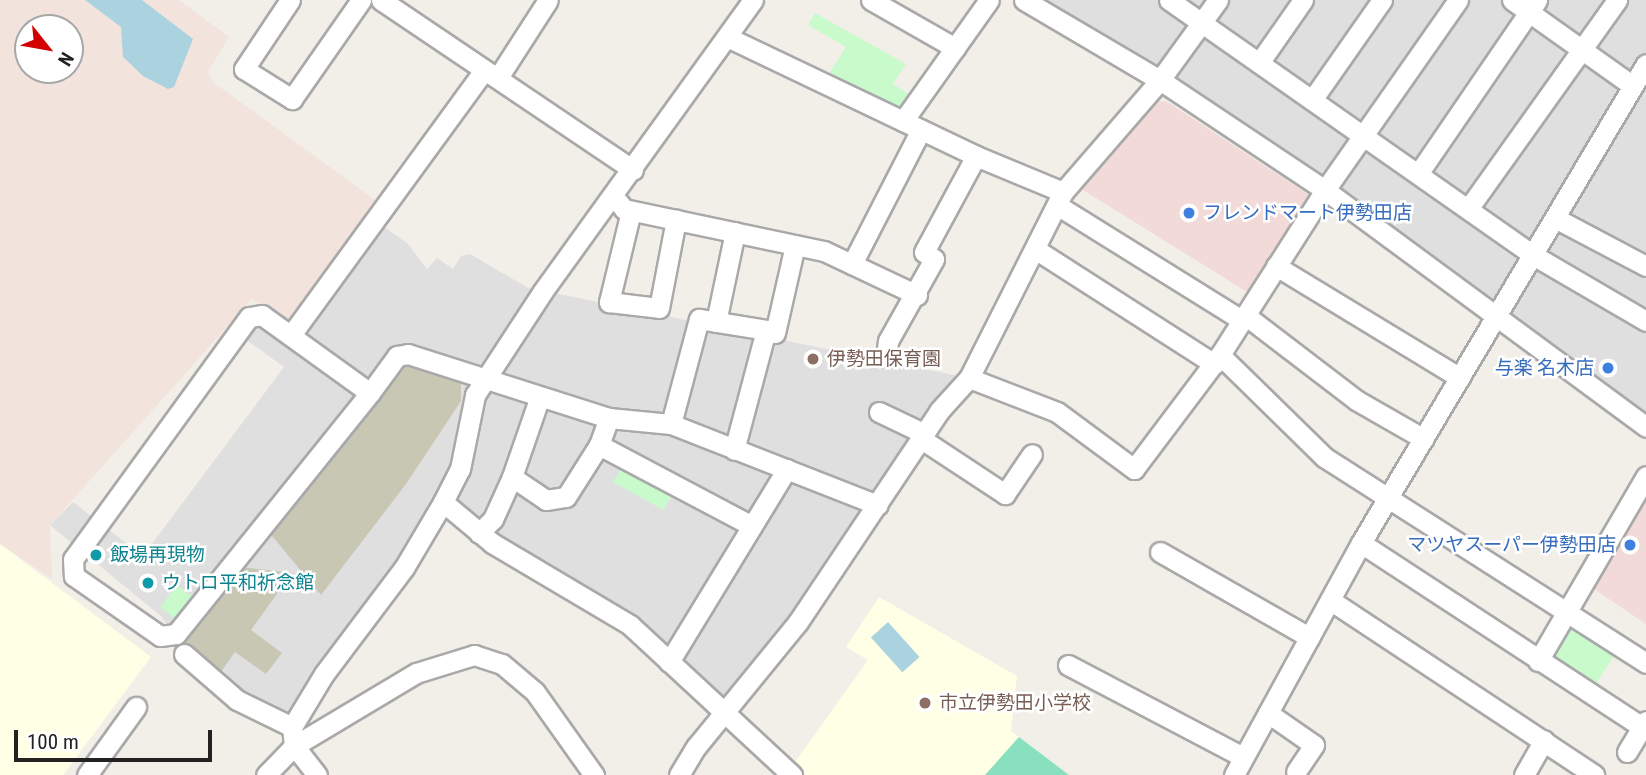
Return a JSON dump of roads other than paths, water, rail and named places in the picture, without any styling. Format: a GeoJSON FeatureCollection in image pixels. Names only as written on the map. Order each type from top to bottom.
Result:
{"type":"FeatureCollection","features":[{"type":"Feature","properties":{"kind":"street"},"geometry":{"type":"LineString","coordinates":[[290,0],[244,69],[292,99],[361,0]]}},
{"type":"Feature","properties":{"kind":"street"},"geometry":{"type":"LineString","coordinates":[[291,335],[548,0]]}},
{"type":"Feature","properties":{"kind":"street"},"geometry":{"type":"LineString","coordinates":[[266,775],[293,736],[324,674],[404,568],[443,502],[460,469],[475,396],[485,380],[543,291],[614,197],[753,0]]}},
{"type":"Feature","properties":{"kind":"street"},"geometry":{"type":"LineString","coordinates":[[871,0],[955,48]]}},
{"type":"Feature","properties":{"kind":"street"},"geometry":{"type":"LineString","coordinates":[[852,264],[912,126],[955,48],[989,0]]}},
{"type":"Feature","properties":{"kind":"street"},"geometry":{"type":"LineString","coordinates":[[1024,0],[1160,80],[1325,190],[1646,427]]}},
{"type":"Feature","properties":{"kind":"street"},"geometry":{"type":"LineString","coordinates":[[1169,0],[1533,255],[1646,321]]}},
{"type":"Feature","properties":{"kind":"street"},"geometry":{"type":"LineString","coordinates":[[679,775],[723,715],[776,652],[878,505],[922,436],[969,379],[1060,198],[1160,80],[1218,0]]}},
{"type":"Feature","properties":{"kind":"street"},"geometry":{"type":"LineString","coordinates":[[1259,63],[1303,0]]}},
{"type":"Feature","properties":{"kind":"street"},"geometry":{"type":"LineString","coordinates":[[1312,100],[1382,0]]}},
{"type":"Feature","properties":{"kind":"street"},"geometry":{"type":"LineString","coordinates":[[969,379],[1057,412],[1134,469],[1217,359],[1325,190],[1458,0]]}},
{"type":"Feature","properties":{"kind":"street"},"geometry":{"type":"LineString","coordinates":[[1512,0],[1533,6],[1580,48],[1633,86]]}},
{"type":"Feature","properties":{"kind":"street"},"geometry":{"type":"LineString","coordinates":[[1468,209],[1580,48],[1617,0]]}},
{"type":"Feature","properties":{"kind":"street"},"geometry":{"type":"LineString","coordinates":[[386,2],[633,170]]}},
{"type":"Feature","properties":{"kind":"street"},"geometry":{"type":"LineString","coordinates":[[1418,174],[1533,6]]}},
{"type":"Feature","properties":{"kind":"street"},"geometry":{"type":"LineString","coordinates":[[727,37],[1060,198],[1244,318],[1356,400],[1424,439]]}},
{"type":"Feature","properties":{"kind":"street"},"geometry":{"type":"LineString","coordinates":[[1234,775],[1361,544],[1646,64]]}},
{"type":"Feature","properties":{"kind":"street"},"geometry":{"type":"LineString","coordinates":[[886,357],[888,341],[917,295],[934,259],[924,252],[976,156]]}},
{"type":"Feature","properties":{"kind":"street"},"geometry":{"type":"LineString","coordinates":[[614,197],[631,211],[824,251],[917,295]]}},
{"type":"Feature","properties":{"kind":"street"},"geometry":{"type":"LineString","coordinates":[[631,211],[609,302],[659,308],[676,220]]}},
{"type":"Feature","properties":{"kind":"street"},"geometry":{"type":"LineString","coordinates":[[1555,218],[1646,265]]}},
{"type":"Feature","properties":{"kind":"street"},"geometry":{"type":"LineString","coordinates":[[716,322],[735,232]]}},
{"type":"Feature","properties":{"kind":"street"},"geometry":{"type":"LineString","coordinates":[[671,424],[699,318],[775,332],[795,245]]}},
{"type":"Feature","properties":{"kind":"street"},"geometry":{"type":"LineString","coordinates":[[1035,249],[1217,359],[1324,457],[1389,496],[1646,663]]}},
{"type":"Feature","properties":{"kind":"street"},"geometry":{"type":"LineString","coordinates":[[1276,266],[1460,378]]}},
{"type":"Feature","properties":{"kind":"street"},"geometry":{"type":"LineString","coordinates":[[370,393],[262,315],[249,317],[73,559],[74,576],[160,636],[171,637],[370,393],[397,356],[408,354],[539,399],[609,418],[671,424],[878,505]]}},
{"type":"Feature","properties":{"kind":"street"},"geometry":{"type":"LineString","coordinates":[[734,450],[766,330]]}},
{"type":"Feature","properties":{"kind":"street"},"geometry":{"type":"LineString","coordinates":[[479,533],[493,519],[512,477],[539,399]]}},
{"type":"Feature","properties":{"kind":"street"},"geometry":{"type":"LineString","coordinates":[[879,412],[922,436],[1005,494],[1033,455]]}},
{"type":"Feature","properties":{"kind":"street"},"geometry":{"type":"LineString","coordinates":[[512,477],[546,500],[566,497],[599,445],[609,418]]}},
{"type":"Feature","properties":{"kind":"street"},"geometry":{"type":"LineString","coordinates":[[599,445],[752,526]]}},
{"type":"Feature","properties":{"kind":"street"},"geometry":{"type":"LineString","coordinates":[[669,662],[787,469]]}},
{"type":"Feature","properties":{"kind":"street"},"geometry":{"type":"LineString","coordinates":[[1538,661],[1570,612],[1646,476]]}},
{"type":"Feature","properties":{"kind":"street"},"geometry":{"type":"LineString","coordinates":[[443,502],[479,533],[630,625],[723,715],[792,775]]}},
{"type":"Feature","properties":{"kind":"street"},"geometry":{"type":"LineString","coordinates":[[1361,544],[1538,661],[1644,724],[1627,752]]}},
{"type":"Feature","properties":{"kind":"street"},"geometry":{"type":"LineString","coordinates":[[1160,552],[1309,638]]}},
{"type":"Feature","properties":{"kind":"street"},"geometry":{"type":"LineString","coordinates":[[1330,600],[1594,775]]}},
{"type":"Feature","properties":{"kind":"street"},"geometry":{"type":"LineString","coordinates":[[184,654],[237,700],[293,736],[317,775]]}},
{"type":"Feature","properties":{"kind":"street"},"geometry":{"type":"LineString","coordinates":[[293,736],[416,673],[474,654],[502,664],[535,692],[594,775]]}},
{"type":"Feature","properties":{"kind":"street"},"geometry":{"type":"LineString","coordinates":[[1068,665],[1243,757]]}},
{"type":"Feature","properties":{"kind":"street"},"geometry":{"type":"LineString","coordinates":[[87,775],[136,707]]}},
{"type":"Feature","properties":{"kind":"street"},"geometry":{"type":"LineString","coordinates":[[1268,713],[1314,745],[1296,772]]}},
{"type":"Feature","properties":{"kind":"street"},"geometry":{"type":"LineString","coordinates":[[1524,775],[1544,740]]}},
{"type":"Feature","properties":{"kind":"water"},"geometry":{"type":"Polygon","coordinates":[[[85,0],[142,0],[193,39],[174,87],[168,89],[143,76],[123,57],[121,27],[85,0]]]}},
{"type":"Feature","properties":{"kind":"water"},"geometry":{"type":"Polygon","coordinates":[[[888,622],[919,657],[902,672],[871,637],[888,622]]]}},
{"type":"Feature","properties":{"kind":"place","name":"フレンドマート伊勢田店"},"geometry":{"type":"Point","coordinates":[1189,213]}},
{"type":"Feature","properties":{"kind":"place","name":"伊勢田保育園"},"geometry":{"type":"Point","coordinates":[813,359]}},
{"type":"Feature","properties":{"kind":"place","name":"与楽 名木店"},"geometry":{"type":"Point","coordinates":[1608,368]}},
{"type":"Feature","properties":{"kind":"place","name":"マツヤスーパー伊勢田店"},"geometry":{"type":"Point","coordinates":[1630,545]}},
{"type":"Feature","properties":{"kind":"place","name":"飯場再現物"},"geometry":{"type":"Point","coordinates":[96,555]}},
{"type":"Feature","properties":{"kind":"place","name":"ウトロ平和祈念館"},"geometry":{"type":"Point","coordinates":[148,583]}},
{"type":"Feature","properties":{"kind":"place","name":"市立伊勢田小学校"},"geometry":{"type":"Point","coordinates":[925,703]}}]}
